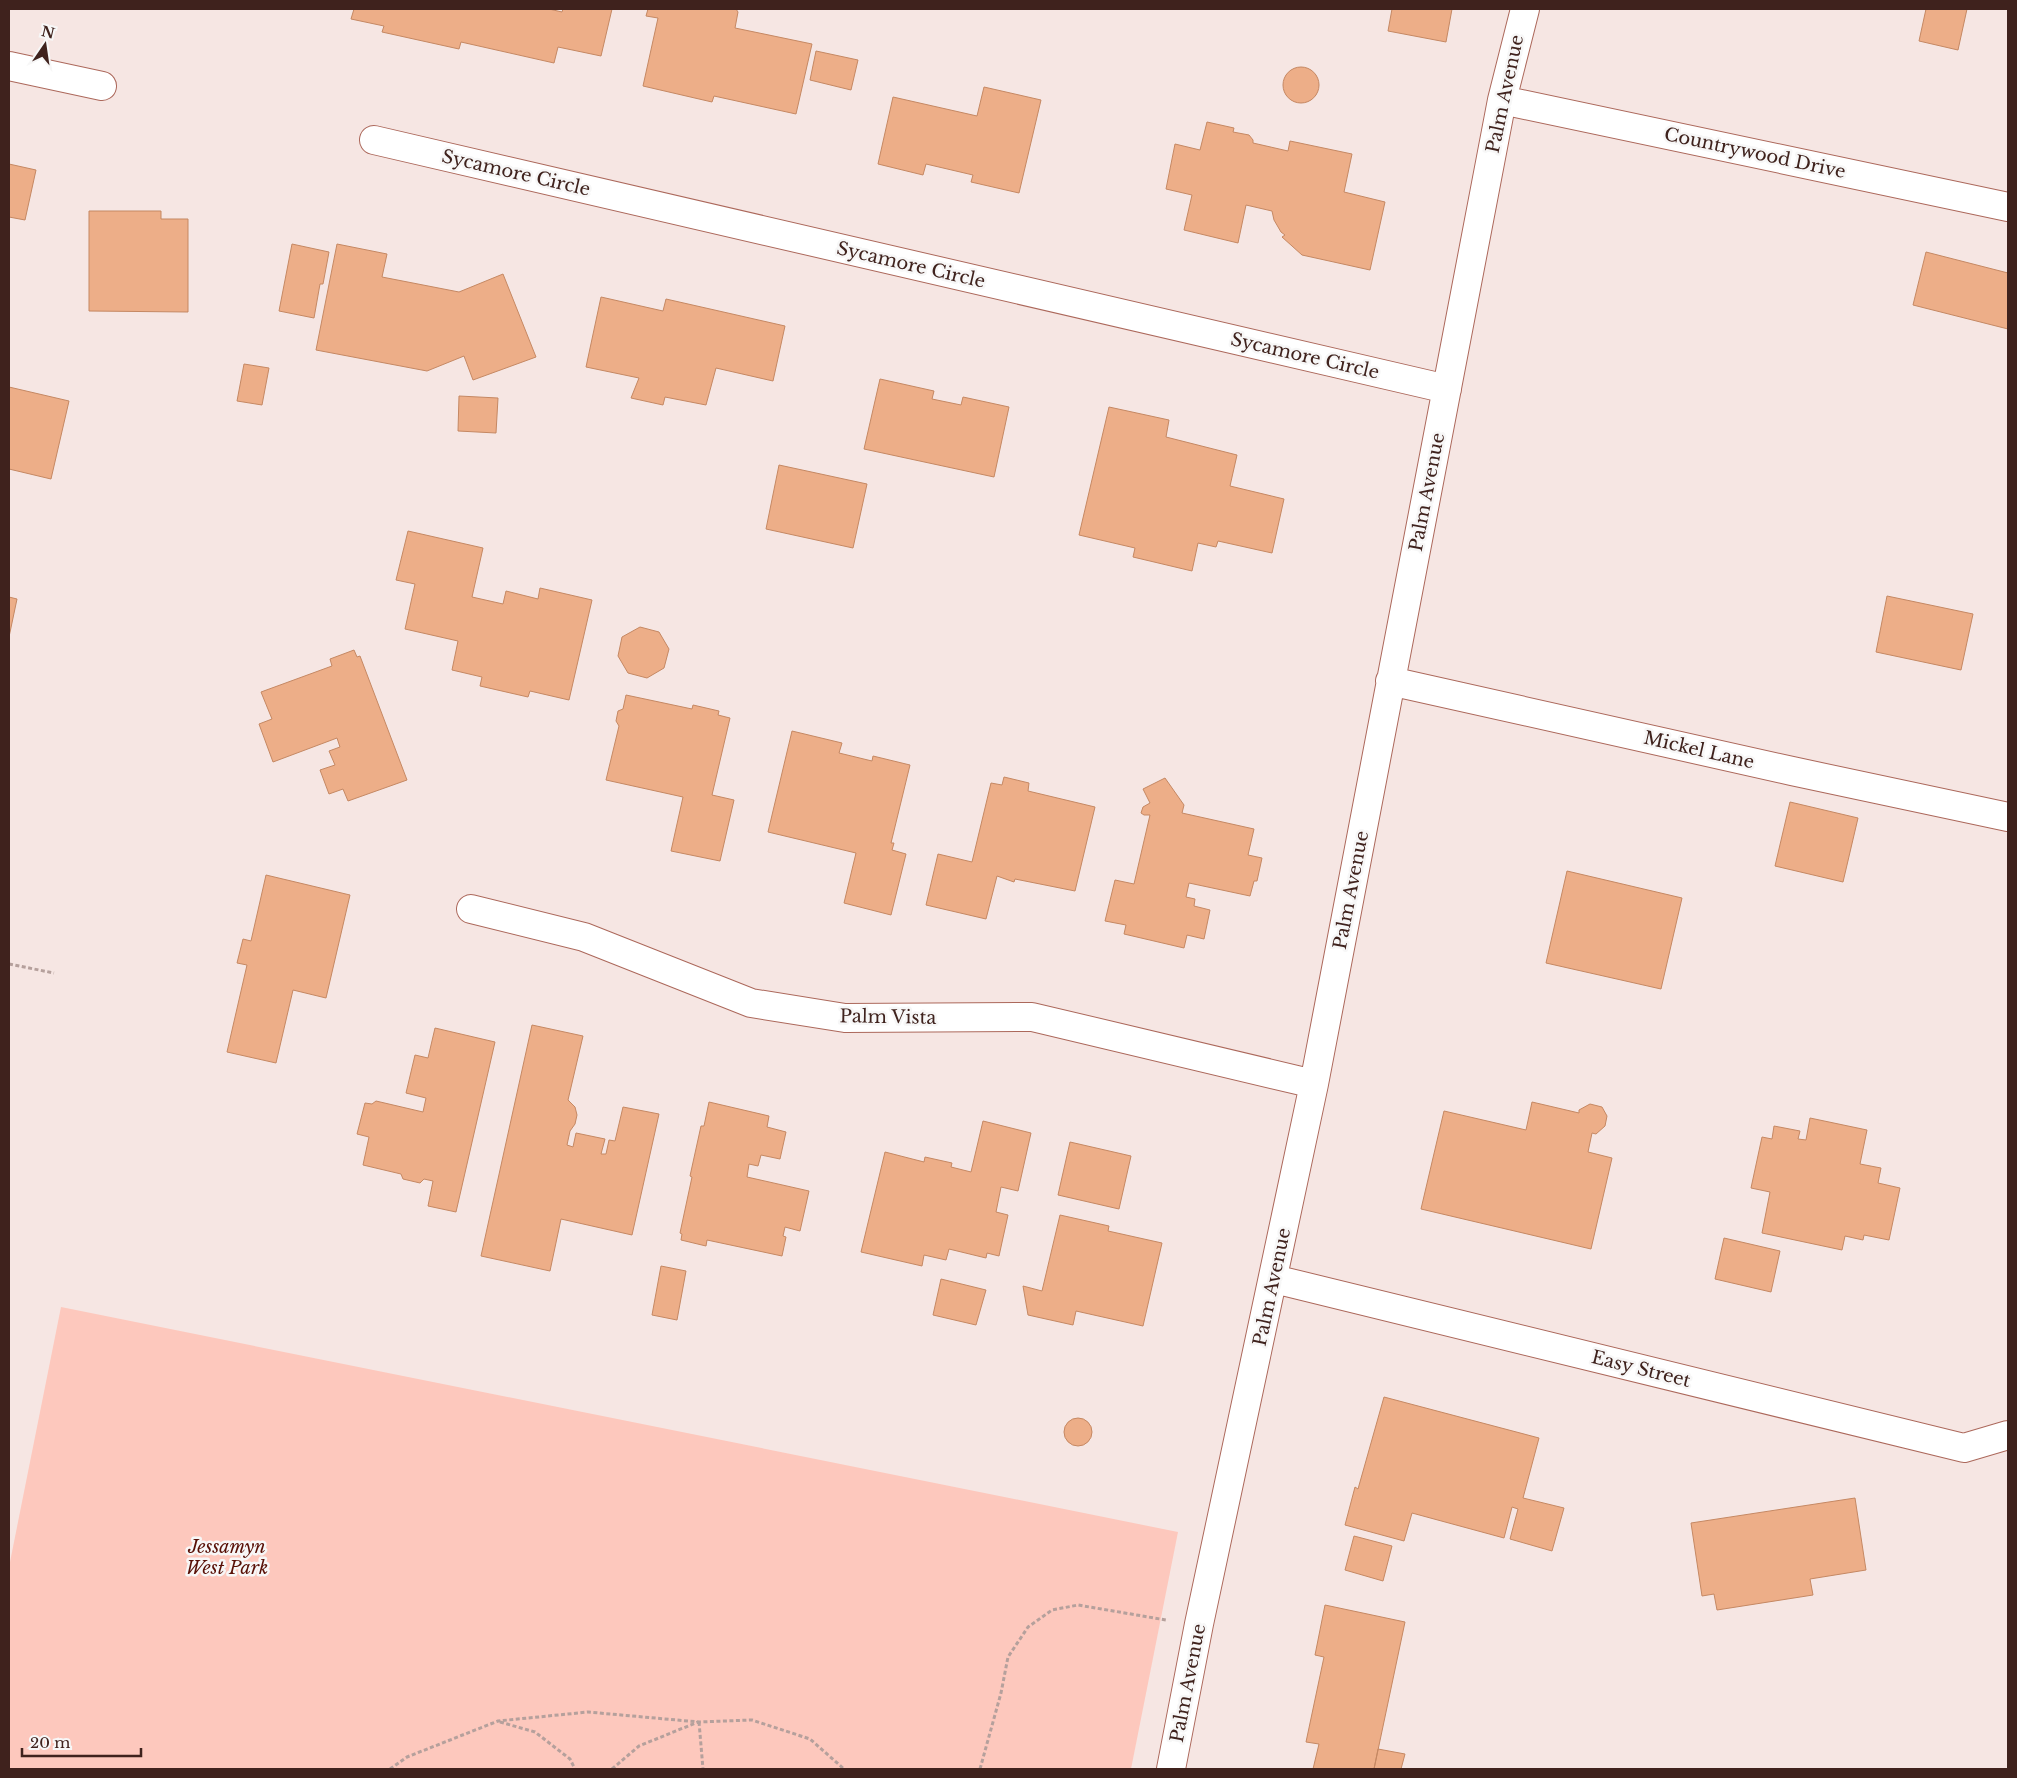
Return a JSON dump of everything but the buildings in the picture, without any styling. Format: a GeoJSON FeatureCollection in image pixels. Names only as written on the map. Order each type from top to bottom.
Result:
{"type":"FeatureCollection","features":[{"type":"Feature","properties":{"kind":"street","name":"Palm Avenue"},"geometry":{"type":"LineString","coordinates":[[1171,1769],[1199,1624],[1314,1084],[1502,100],[1525,9]]}},
{"type":"Feature","properties":{"kind":"street"},"geometry":{"type":"LineString","coordinates":[[9,66],[102,86]]}},
{"type":"Feature","properties":{"kind":"street","name":"Countrywood Drive"},"geometry":{"type":"LineString","coordinates":[[1502,100],[2008,207]]}},
{"type":"Feature","properties":{"kind":"street","name":"Sycamore Circle"},"geometry":{"type":"LineString","coordinates":[[374,140],[1447,389]]}},
{"type":"Feature","properties":{"kind":"street","name":"Mickel Lane"},"geometry":{"type":"LineString","coordinates":[[1390,681],[2008,817]]}},
{"type":"Feature","properties":{"kind":"street","name":"Palm Vista"},"geometry":{"type":"LineString","coordinates":[[471,909],[584,937],[751,1003],[845,1018],[1032,1017],[1314,1084]]}},
{"type":"Feature","properties":{"kind":"street","name":"Easy Street"},"geometry":{"type":"LineString","coordinates":[[1274,1279],[1964,1448],[2008,1435]]}},
{"type":"Feature","properties":{"kind":"path"},"geometry":{"type":"LineString","coordinates":[[9,964],[54,974]]}},
{"type":"Feature","properties":{"kind":"path"},"geometry":{"type":"LineString","coordinates":[[980,1769],[1001,1693],[1008,1657],[1028,1627],[1052,1610],[1078,1605],[1161,1620],[1199,1624]]}},
{"type":"Feature","properties":{"kind":"path"},"geometry":{"type":"LineString","coordinates":[[390,1769],[407,1757],[498,1721],[588,1712],[698,1722],[752,1720],[810,1738],[844,1769]]}},
{"type":"Feature","properties":{"kind":"path"},"geometry":{"type":"LineString","coordinates":[[498,1721],[534,1732],[570,1759],[575,1769]]}},
{"type":"Feature","properties":{"kind":"path"},"geometry":{"type":"LineString","coordinates":[[612,1769],[640,1746],[698,1722]]}},
{"type":"Feature","properties":{"kind":"path"},"geometry":{"type":"LineString","coordinates":[[698,1722],[703,1769]]}},
{"type":"Feature","properties":{"kind":"green space","name":"Jessamyn West Park"},"geometry":{"type":"Polygon","coordinates":[[[61,1307],[1178,1532],[1131,1769],[9,1769],[9,1567],[61,1307]]]}}]}
